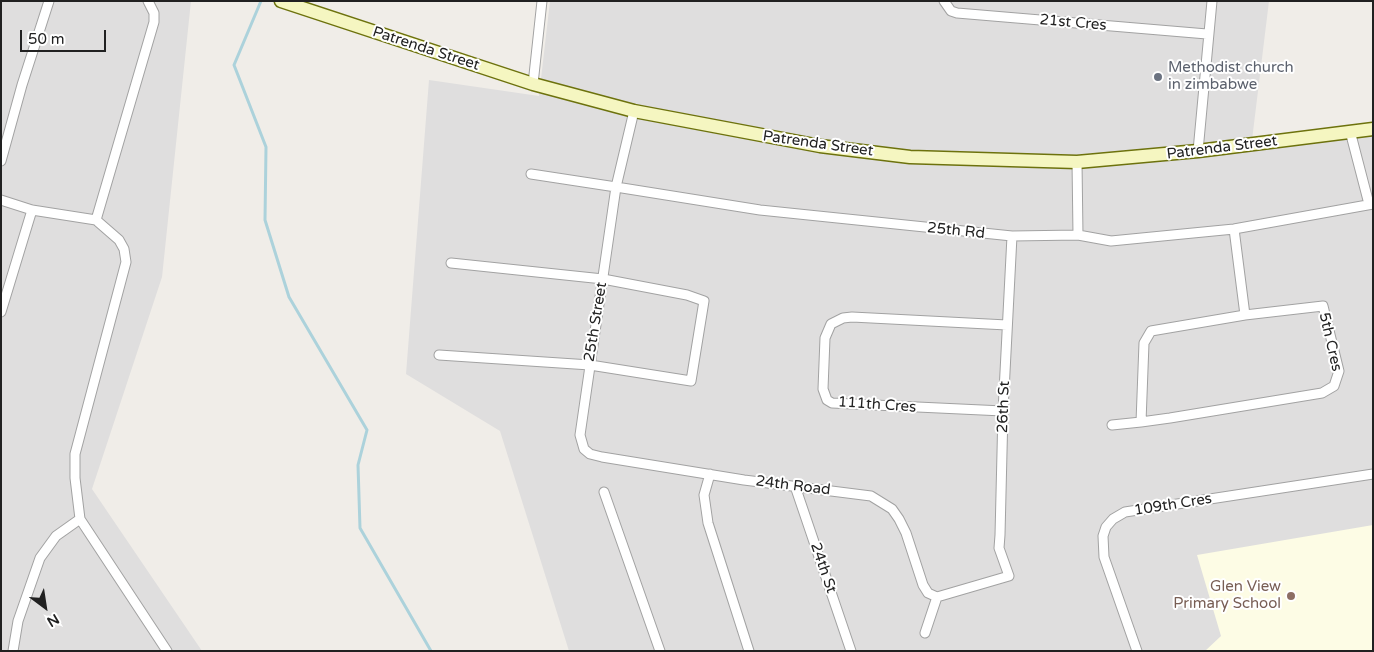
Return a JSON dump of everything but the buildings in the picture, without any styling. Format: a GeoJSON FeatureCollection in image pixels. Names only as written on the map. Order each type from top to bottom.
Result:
{"type":"FeatureCollection","features":[{"type":"Feature","properties":{"kind":"street"},"geometry":{"type":"LineString","coordinates":[[1,161],[22,85],[49,1]]}},
{"type":"Feature","properties":{"kind":"street"},"geometry":{"type":"LineString","coordinates":[[96,220],[154,22],[154,13],[148,1]]}},
{"type":"Feature","properties":{"kind":"street","name":"Patrenda Street"},"geometry":{"type":"LineString","coordinates":[[281,1],[533,84],[634,111],[820,146],[910,157],[1078,162],[1198,151],[1373,129]]}},
{"type":"Feature","properties":{"kind":"street"},"geometry":{"type":"LineString","coordinates":[[533,84],[542,1]]}},
{"type":"Feature","properties":{"kind":"street","name":"21st Cres"},"geometry":{"type":"LineString","coordinates":[[944,1],[947,8],[957,13],[1207,34]]}},
{"type":"Feature","properties":{"kind":"street"},"geometry":{"type":"LineString","coordinates":[[1198,151],[1207,34],[1212,1]]}},
{"type":"Feature","properties":{"kind":"street"},"geometry":{"type":"LineString","coordinates":[[616,187],[634,111]]}},
{"type":"Feature","properties":{"kind":"street"},"geometry":{"type":"LineString","coordinates":[[1350,132],[1371,204]]}},
{"type":"Feature","properties":{"kind":"street"},"geometry":{"type":"LineString","coordinates":[[1078,162],[1078,235]]}},
{"type":"Feature","properties":{"kind":"street","name":"25th Rd"},"geometry":{"type":"LineString","coordinates":[[531,174],[760,210],[1012,236],[1078,235],[1111,241],[1234,229],[1371,204]]}},
{"type":"Feature","properties":{"kind":"street","name":"25th Street"},"geometry":{"type":"LineString","coordinates":[[590,454],[582,445],[580,435],[616,187]]}},
{"type":"Feature","properties":{"kind":"street"},"geometry":{"type":"LineString","coordinates":[[1,200],[32,210],[96,220],[119,240],[127,255],[75,454],[75,478],[80,520],[167,651]]}},
{"type":"Feature","properties":{"kind":"street"},"geometry":{"type":"LineString","coordinates":[[1,312],[32,210]]}},
{"type":"Feature","properties":{"kind":"street"},"geometry":{"type":"LineString","coordinates":[[1234,229],[1245,315]]}},
{"type":"Feature","properties":{"kind":"street","name":"26th St"},"geometry":{"type":"LineString","coordinates":[[937,597],[1009,576],[999,548],[1003,411],[1012,236]]}},
{"type":"Feature","properties":{"kind":"street"},"geometry":{"type":"LineString","coordinates":[[439,355],[590,366],[691,380],[704,301],[687,295],[603,279],[451,263]]}},
{"type":"Feature","properties":{"kind":"street","name":"5th Cres"},"geometry":{"type":"LineString","coordinates":[[1323,306],[1339,371],[1334,386],[1316,394],[1142,422],[1144,343],[1146,336],[1151,331],[1245,315],[1323,306]]}},
{"type":"Feature","properties":{"kind":"street","name":"111th Cres"},"geometry":{"type":"LineString","coordinates":[[1003,411],[832,403],[827,400],[823,389],[825,338],[831,324],[844,318],[852,317],[1007,325]]}},
{"type":"Feature","properties":{"kind":"street"},"geometry":{"type":"LineString","coordinates":[[1112,425],[1142,422]]}},
{"type":"Feature","properties":{"kind":"street","name":"24th Road"},"geometry":{"type":"LineString","coordinates":[[590,454],[710,474],[872,496],[884,503],[899,519],[906,532],[923,585],[928,593],[937,597]]}},
{"type":"Feature","properties":{"kind":"street"},"geometry":{"type":"LineString","coordinates":[[710,474],[704,495],[708,523],[749,651]]}},
{"type":"Feature","properties":{"kind":"street","name":"109th Cres"},"geometry":{"type":"LineString","coordinates":[[1137,651],[1104,557],[1103,536],[1106,527],[1113,519],[1125,512],[1373,474]]}},
{"type":"Feature","properties":{"kind":"street","name":"24th St"},"geometry":{"type":"LineString","coordinates":[[794,486],[851,651]]}},
{"type":"Feature","properties":{"kind":"street"},"geometry":{"type":"LineString","coordinates":[[604,492],[660,651]]}},
{"type":"Feature","properties":{"kind":"street"},"geometry":{"type":"LineString","coordinates":[[13,651],[18,621],[40,558],[56,536],[80,520]]}},
{"type":"Feature","properties":{"kind":"street"},"geometry":{"type":"LineString","coordinates":[[925,633],[937,597]]}},
{"type":"Feature","properties":{"kind":"shaded area"},"geometry":{"type":"Polygon","coordinates":[[[1,1],[191,1],[162,277],[92,489],[202,651],[1,651],[1,1]]]}},
{"type":"Feature","properties":{"kind":"shaded area"},"geometry":{"type":"Polygon","coordinates":[[[550,1],[1269,1],[1252,140],[1373,122],[1373,651],[569,651],[500,431],[406,374],[429,80],[539,96],[550,1]]]}},
{"type":"Feature","properties":{"kind":"shaded area","name":"Glen View Primary School"},"geometry":{"type":"Polygon","coordinates":[[[1373,525],[1373,651],[1205,651],[1221,636],[1197,555],[1373,525]]]}},
{"type":"Feature","properties":{"kind":"waterway"},"geometry":{"type":"LineString","coordinates":[[261,1],[234,65],[266,147],[265,220],[289,297],[367,430],[358,465],[360,528],[431,651]]}},
{"type":"Feature","properties":{"kind":"place","name":"Methodist church in zimbabwe"},"geometry":{"type":"Point","coordinates":[1158,77]}},
{"type":"Feature","properties":{"kind":"place","name":"Glen View Primary School"},"geometry":{"type":"Point","coordinates":[1291,596]}}]}
